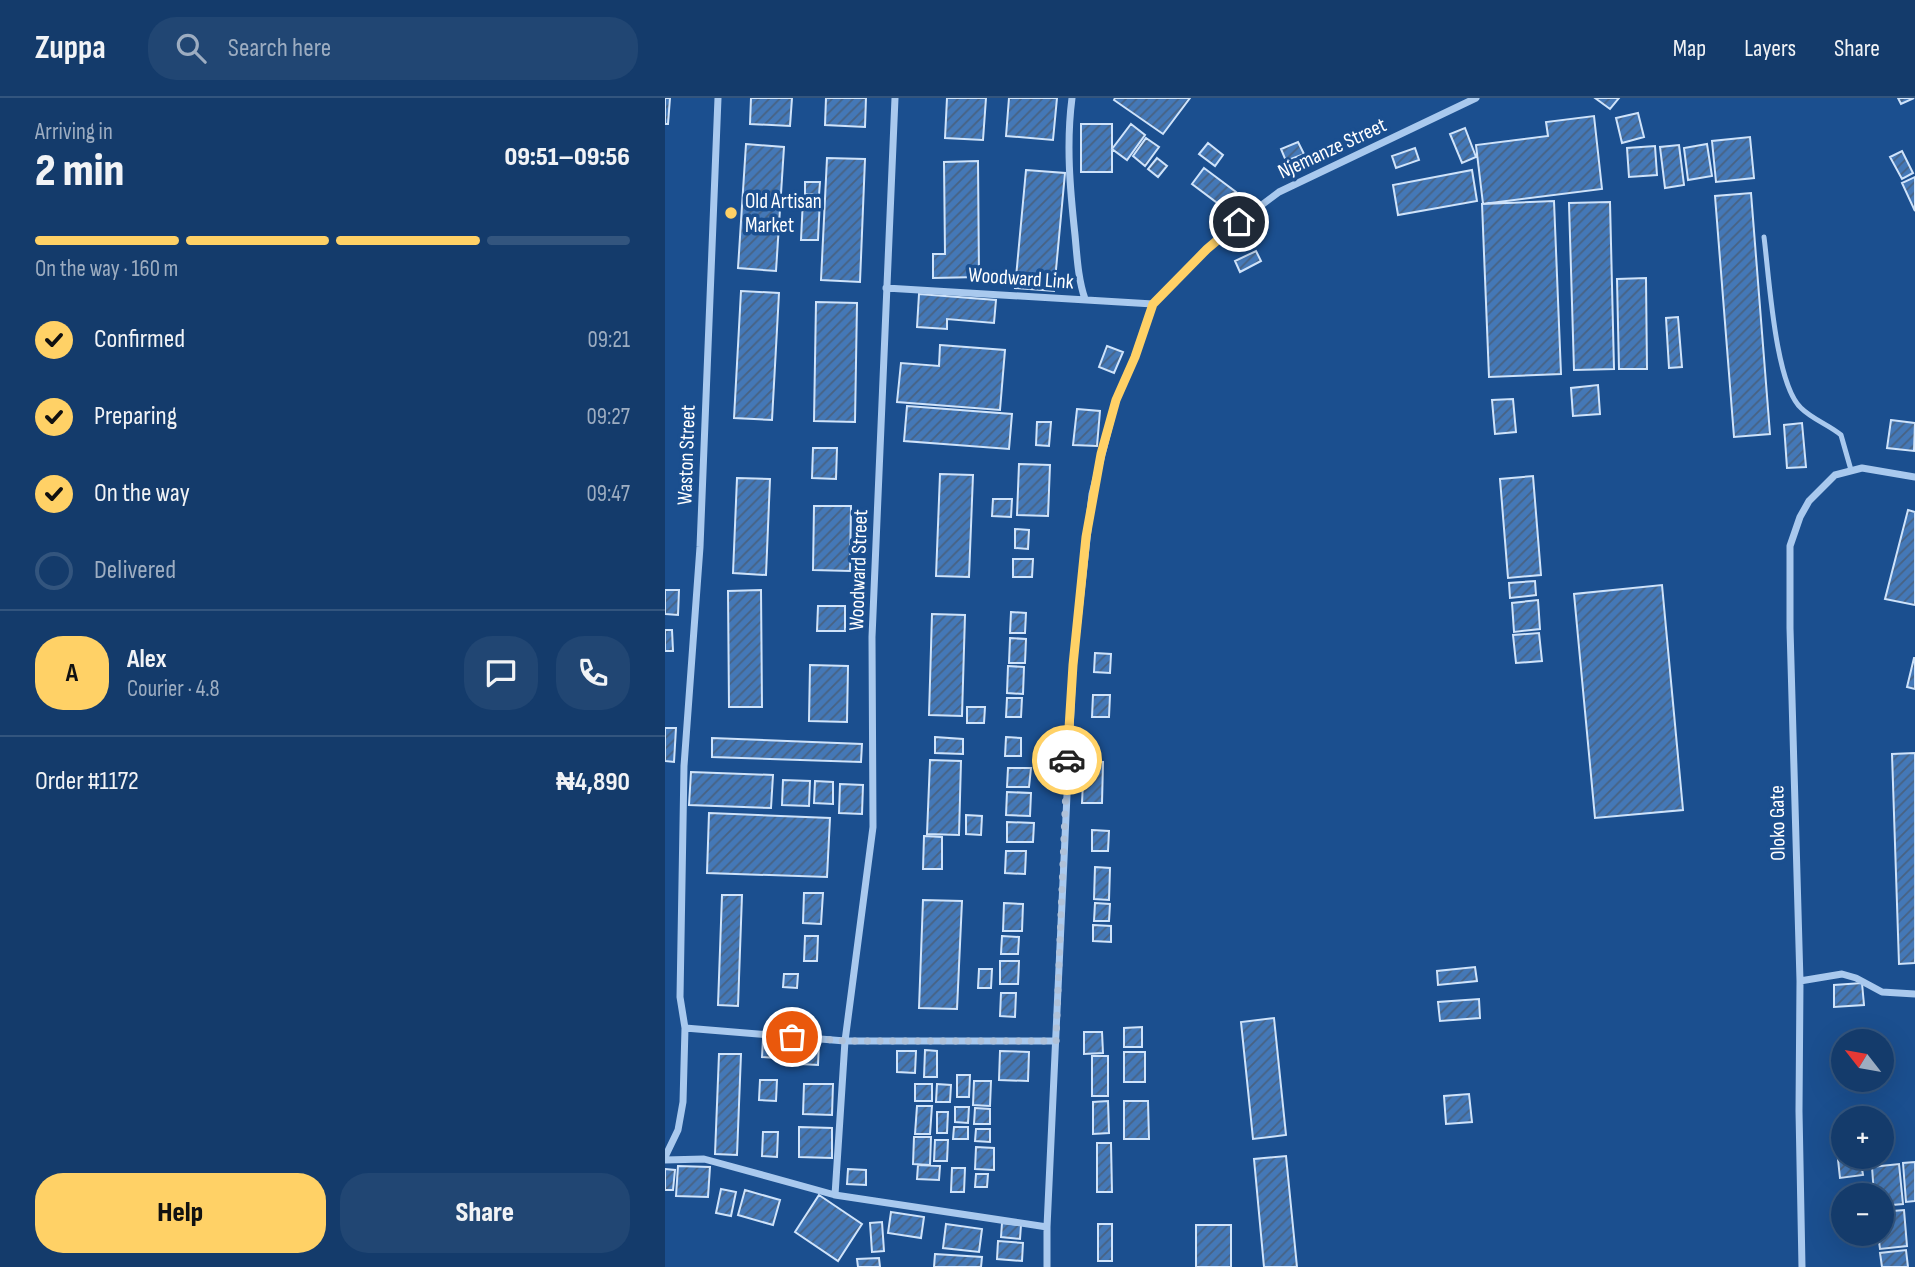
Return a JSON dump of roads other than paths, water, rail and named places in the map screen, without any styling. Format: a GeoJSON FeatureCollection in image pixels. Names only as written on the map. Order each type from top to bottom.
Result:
{"type":"FeatureCollection","features":[{"type":"Feature","properties":{"kind":"street","name":"Waston Street"},"geometry":{"type":"LineString","coordinates":[[665,1159],[678,1130],[683,1102],[685,1028],[680,997],[684,766],[700,547],[718,98]]}},
{"type":"Feature","properties":{"kind":"street","name":"Woodward Street"},"geometry":{"type":"LineString","coordinates":[[835,1195],[845,1041],[873,827],[872,637],[895,98]]}},
{"type":"Feature","properties":{"kind":"street"},"geometry":{"type":"LineString","coordinates":[[1072,98],[1068,125],[1068,175],[1079,272],[1085,299]]}},
{"type":"Feature","properties":{"kind":"street","name":"Njemanze Street"},"geometry":{"type":"LineString","coordinates":[[1153,304],[1207,249],[1279,192],[1476,98]]}},
{"type":"Feature","properties":{"kind":"street","name":"Woodward Link"},"geometry":{"type":"LineString","coordinates":[[886,288],[1153,304]]}},
{"type":"Feature","properties":{"kind":"street"},"geometry":{"type":"LineString","coordinates":[[1047,1267],[1072,678],[1086,537],[1098,468],[1116,400],[1135,357],[1153,304]]}},
{"type":"Feature","properties":{"kind":"street"},"geometry":{"type":"LineString","coordinates":[[1851,470],[1862,468],[1915,477]]}},
{"type":"Feature","properties":{"kind":"street","name":"Oloko Gate"},"geometry":{"type":"LineString","coordinates":[[1802,1267],[1800,981],[1790,655],[1790,546],[1796,524],[1809,501],[1835,475],[1851,470]]}},
{"type":"Feature","properties":{"kind":"street"},"geometry":{"type":"LineString","coordinates":[[1800,981],[1842,974],[1882,992],[1915,994]]}},
{"type":"Feature","properties":{"kind":"street"},"geometry":{"type":"LineString","coordinates":[[685,1028],[845,1041],[1056,1041]]}},
{"type":"Feature","properties":{"kind":"street"},"geometry":{"type":"LineString","coordinates":[[665,1159],[704,1159],[835,1195],[1047,1227]]}},
{"type":"Feature","properties":{"kind":"lane"},"geometry":{"type":"LineString","coordinates":[[1764,237],[1781,365],[1788,390],[1801,408],[1842,435],[1851,470]]}},
{"type":"Feature","properties":{"kind":"place","name":"Old Artisan Market"},"geometry":{"type":"Point","coordinates":[731,213]}}]}
